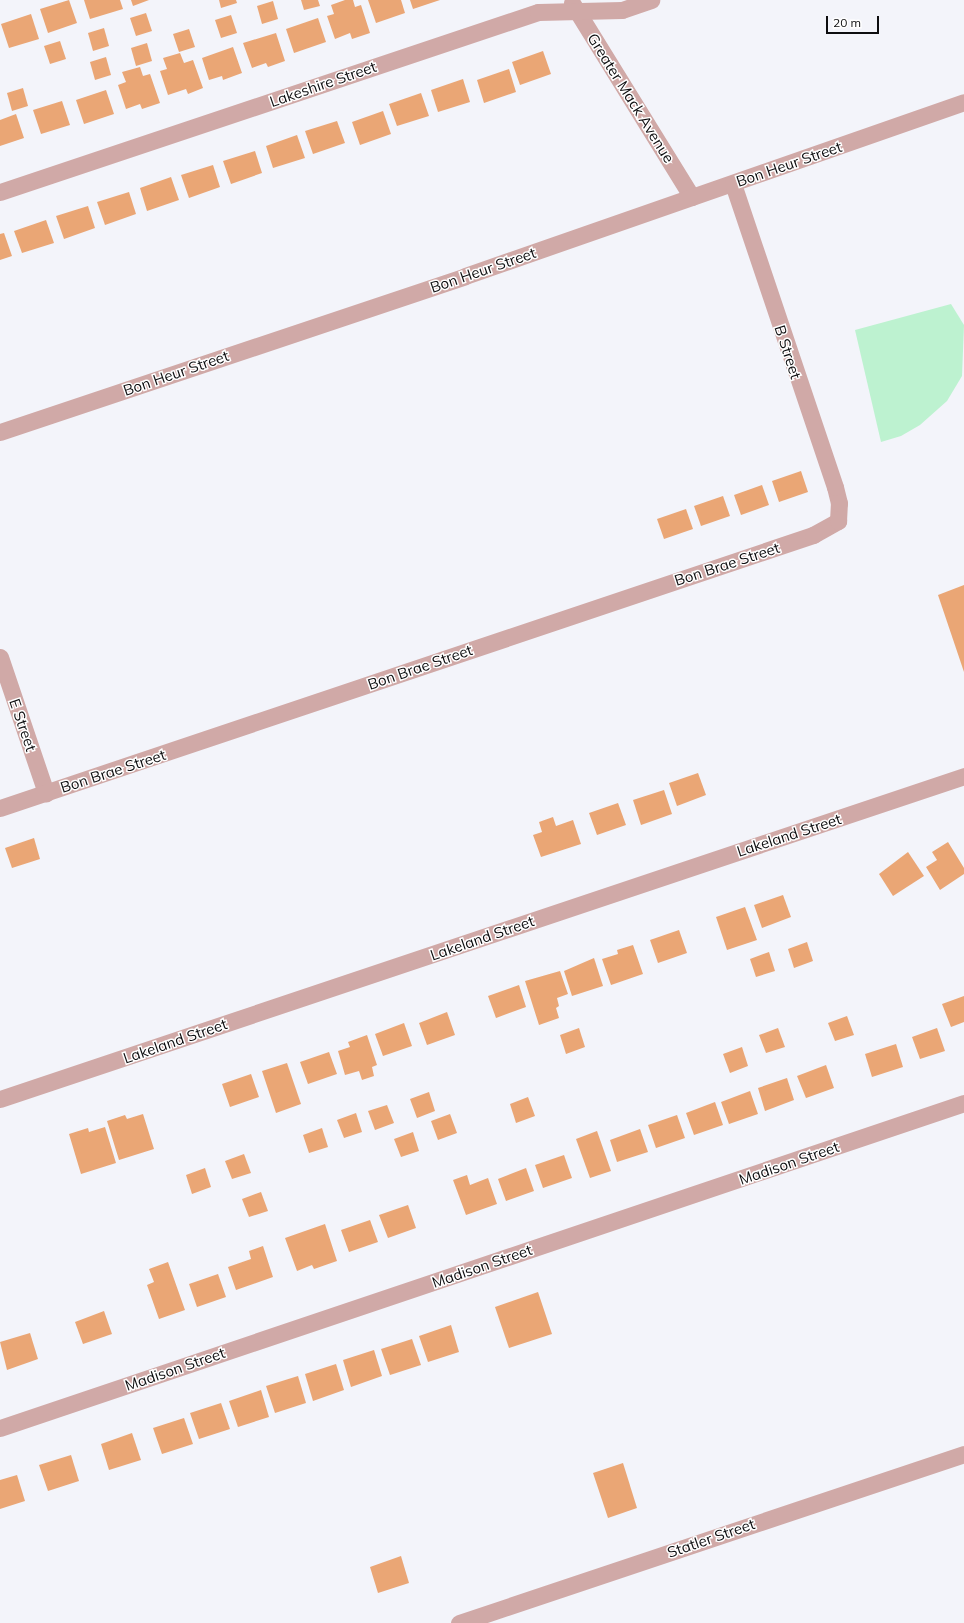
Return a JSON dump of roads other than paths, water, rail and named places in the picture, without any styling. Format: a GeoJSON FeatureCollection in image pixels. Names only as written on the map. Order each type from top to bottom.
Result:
{"type":"FeatureCollection","features":[{"type":"Feature","properties":{"kind":"street","name":"Lakeshire Street"},"geometry":{"type":"LineString","coordinates":[[0,192],[538,12],[573,5],[622,10],[651,0]]}},
{"type":"Feature","properties":{"kind":"street","name":"Greater Mack Avenue"},"geometry":{"type":"LineString","coordinates":[[573,5],[692,197]]}},
{"type":"Feature","properties":{"kind":"street","name":"Bon Heur Street"},"geometry":{"type":"LineString","coordinates":[[0,432],[733,184],[964,102]]}},
{"type":"Feature","properties":{"kind":"street","name":"B Street"},"geometry":{"type":"LineString","coordinates":[[733,184],[835,487],[839,503],[838,521]]}},
{"type":"Feature","properties":{"kind":"street","name":"Bon Brae Street"},"geometry":{"type":"LineString","coordinates":[[0,808],[813,535],[838,521]]}},
{"type":"Feature","properties":{"kind":"street","name":"E Street"},"geometry":{"type":"LineString","coordinates":[[0,657],[46,793]]}},
{"type":"Feature","properties":{"kind":"street","name":"Lakeland Street"},"geometry":{"type":"LineString","coordinates":[[0,1099],[964,776]]}},
{"type":"Feature","properties":{"kind":"street","name":"Madison Street"},"geometry":{"type":"LineString","coordinates":[[0,1428],[964,1103]]}},
{"type":"Feature","properties":{"kind":"street","name":"Statler Street"},"geometry":{"type":"LineString","coordinates":[[459,1623],[964,1454]]}}]}
